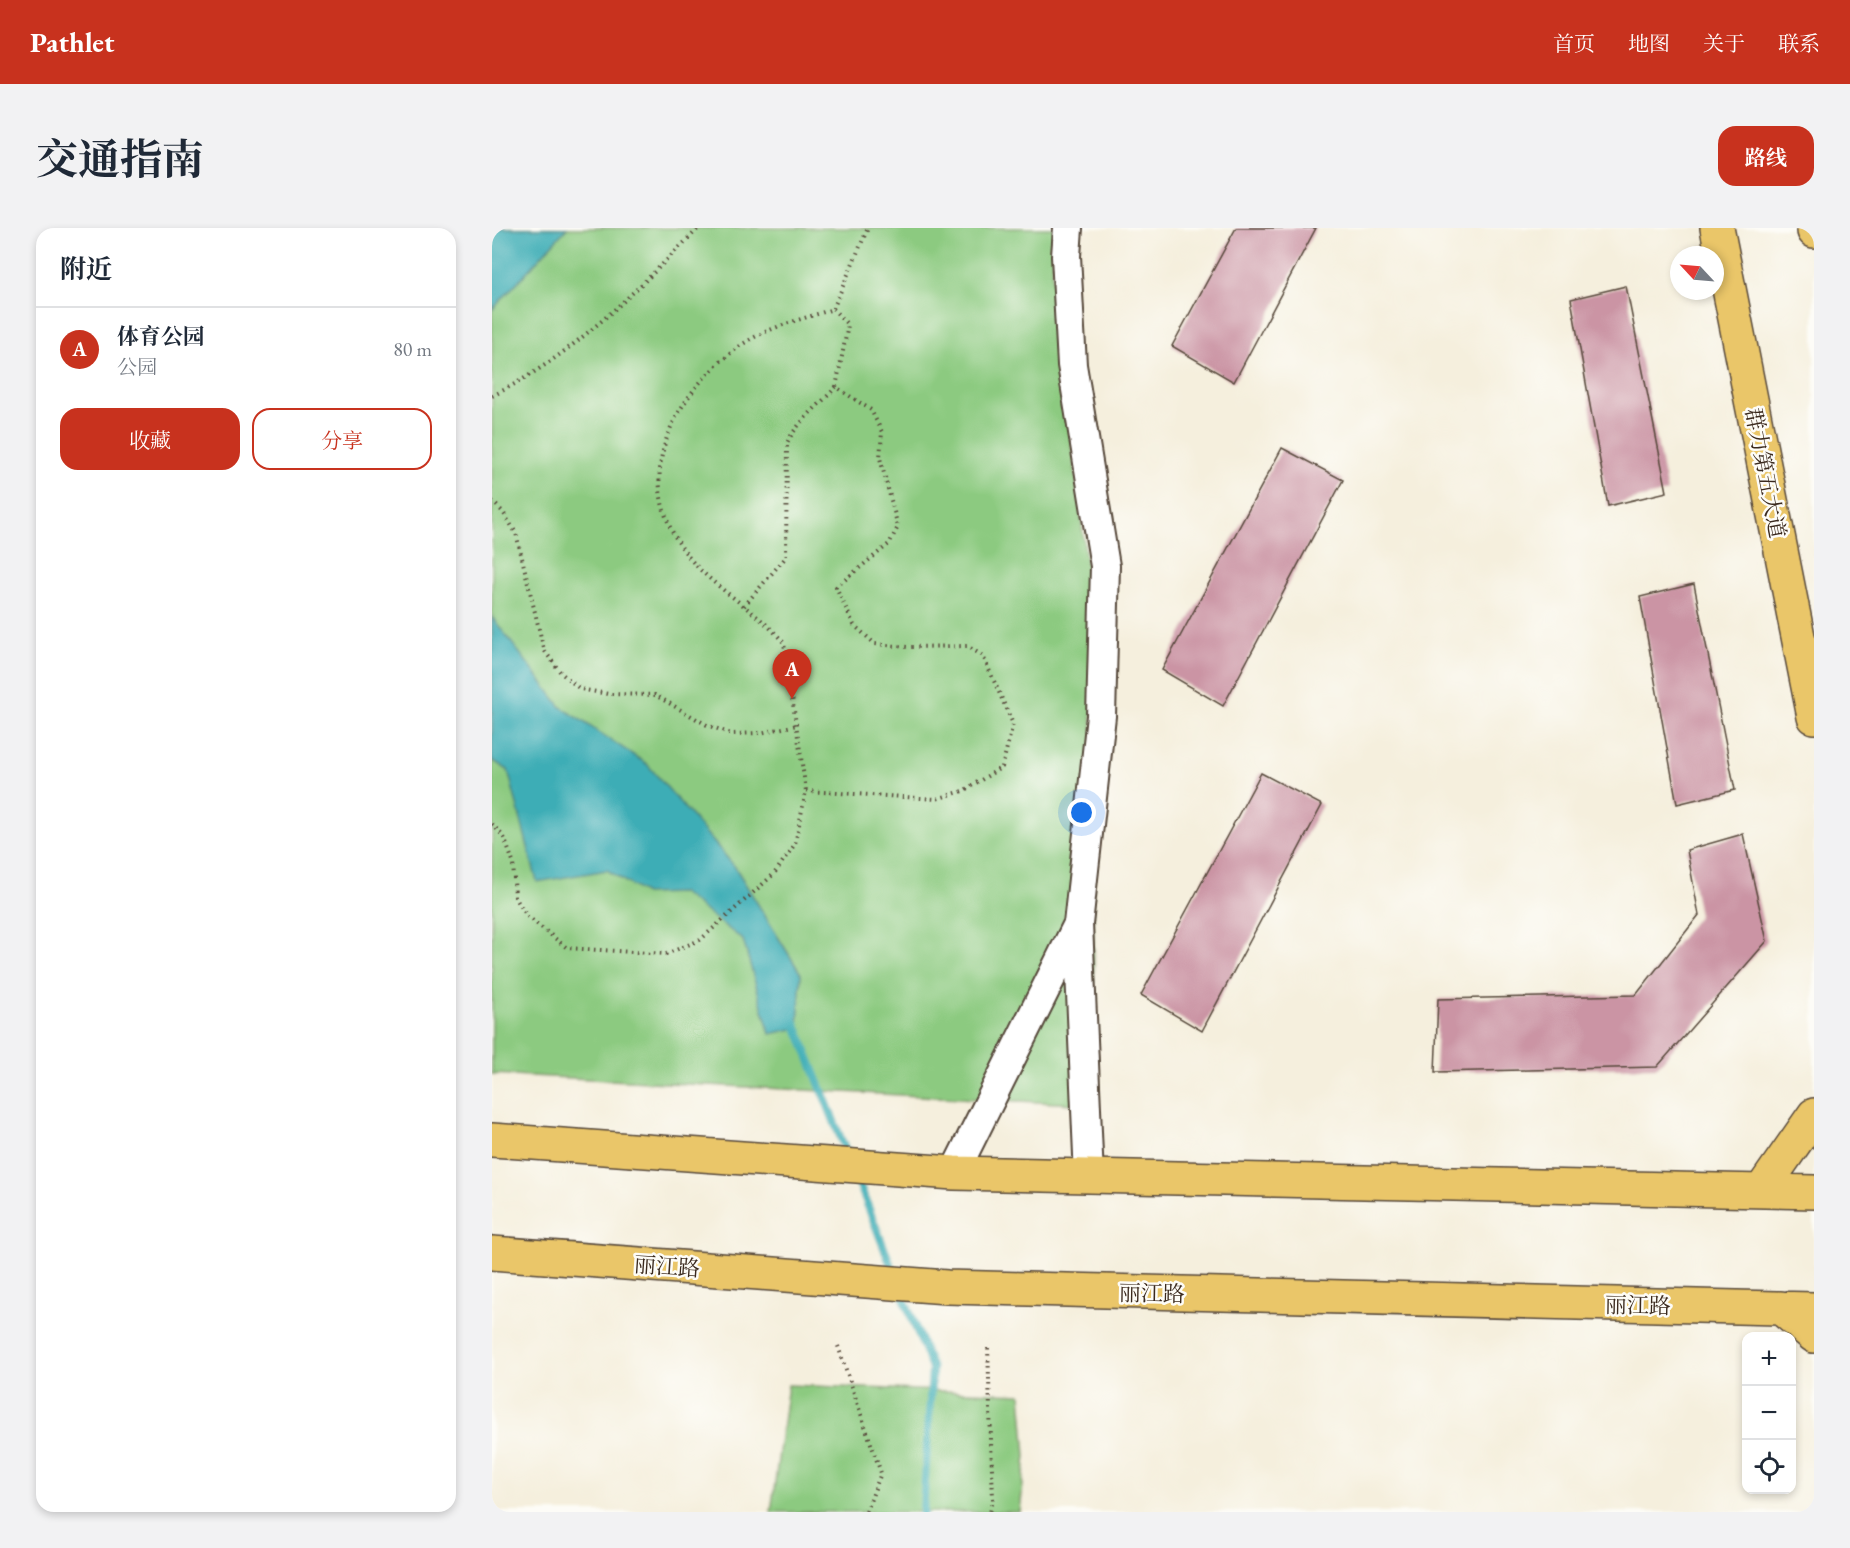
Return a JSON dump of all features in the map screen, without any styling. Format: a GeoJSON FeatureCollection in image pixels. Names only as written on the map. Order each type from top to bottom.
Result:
{"type":"FeatureCollection","features":[{"type":"Feature","properties":{"kind":"main road","name":"群力第五大道"},"geometry":{"type":"LineString","coordinates":[[1717,228],[1814,717]]}},
{"type":"Feature","properties":{"kind":"main road"},"geometry":{"type":"LineString","coordinates":[[1761,1191],[1814,1114]]}},
{"type":"Feature","properties":{"kind":"main road"},"geometry":{"type":"LineString","coordinates":[[492,1140],[954,1173],[1089,1178],[1814,1192]]}},
{"type":"Feature","properties":{"kind":"main road","name":"丽江路"},"geometry":{"type":"LineString","coordinates":[[492,1253],[947,1287],[1814,1309]]}},
{"type":"Feature","properties":{"kind":"main road"},"geometry":{"type":"LineString","coordinates":[[1781,1308],[1814,1336]]}},
{"type":"Feature","properties":{"kind":"street"},"geometry":{"type":"LineString","coordinates":[[1068,228],[1066,256],[1072,365],[1105,566],[1101,716],[1078,924],[1089,1178]]}},
{"type":"Feature","properties":{"kind":"street"},"geometry":{"type":"LineString","coordinates":[[954,1173],[1078,924]]}},
{"type":"Feature","properties":{"kind":"path"},"geometry":{"type":"LineString","coordinates":[[492,396],[538,371],[602,320],[699,228]]}},
{"type":"Feature","properties":{"kind":"path"},"geometry":{"type":"LineString","coordinates":[[492,824],[504,837],[513,862],[515,897],[527,916],[567,948],[666,954],[700,940],[774,874],[795,843],[806,791],[784,643],[768,624],[692,560],[671,527],[659,499],[659,464],[674,419],[703,379],[741,345],[782,326],[833,309],[868,228]]}},
{"type":"Feature","properties":{"kind":"path"},"geometry":{"type":"LineString","coordinates":[[744,606],[786,557],[787,443],[794,429],[810,416],[836,387],[848,324],[833,309]]}},
{"type":"Feature","properties":{"kind":"path"},"geometry":{"type":"LineString","coordinates":[[806,791],[936,799],[963,792],[1002,767],[1013,724],[983,656],[967,646],[908,647],[875,644],[854,625],[836,587],[889,544],[898,527],[880,458],[882,432],[871,410],[836,387]]}},
{"type":"Feature","properties":{"kind":"path"},"geometry":{"type":"LineString","coordinates":[[492,501],[503,512],[516,533],[544,650],[561,673],[580,689],[608,694],[655,695],[708,725],[731,734],[760,733],[797,724]]}},
{"type":"Feature","properties":{"kind":"path"},"geometry":{"type":"LineString","coordinates":[[838,1346],[881,1473],[866,1512]]}},
{"type":"Feature","properties":{"kind":"path"},"geometry":{"type":"LineString","coordinates":[[988,1348],[993,1500],[990,1512]]}},
{"type":"Feature","properties":{"kind":"green space"},"geometry":{"type":"Polygon","coordinates":[[[492,228],[1055,228],[1052,276],[1091,601],[1095,1105],[492,1074],[492,228]]]}},
{"type":"Feature","properties":{"kind":"green space"},"geometry":{"type":"Polygon","coordinates":[[[788,1385],[1021,1394],[1026,1456],[1020,1512],[771,1512],[788,1385]]]}},
{"type":"Feature","properties":{"kind":"water"},"geometry":{"type":"Polygon","coordinates":[[[492,228],[567,228],[492,310],[492,228]]]}},
{"type":"Feature","properties":{"kind":"water"},"geometry":{"type":"Polygon","coordinates":[[[492,617],[561,707],[647,764],[735,867],[801,974],[798,1028],[770,1034],[743,940],[682,893],[645,894],[607,870],[537,882],[508,770],[492,760],[492,617]]]}},
{"type":"Feature","properties":{"kind":"building"},"geometry":{"type":"Polygon","coordinates":[[[1236,228],[1316,228],[1234,382],[1172,346],[1236,228]]]}},
{"type":"Feature","properties":{"kind":"building"},"geometry":{"type":"Polygon","coordinates":[[[1626,286],[1667,492],[1608,506],[1571,299],[1626,286]]]}},
{"type":"Feature","properties":{"kind":"building"},"geometry":{"type":"Polygon","coordinates":[[[1282,448],[1343,480],[1223,706],[1162,670],[1282,448]]]}},
{"type":"Feature","properties":{"kind":"building"},"geometry":{"type":"Polygon","coordinates":[[[1694,584],[1735,790],[1677,804],[1640,597],[1694,584]]]}},
{"type":"Feature","properties":{"kind":"building"},"geometry":{"type":"Polygon","coordinates":[[[1261,773],[1322,805],[1202,1031],[1141,995],[1261,773]]]}},
{"type":"Feature","properties":{"kind":"building"},"geometry":{"type":"Polygon","coordinates":[[[1743,834],[1767,941],[1657,1067],[1435,1072],[1438,999],[1636,995],[1699,915],[1687,850],[1743,834]]]}},
{"type":"Feature","properties":{"kind":"waterway"},"geometry":{"type":"LineString","coordinates":[[794,1020],[849,1159]]}},
{"type":"Feature","properties":{"kind":"waterway"},"geometry":{"type":"LineString","coordinates":[[855,1173],[895,1276]]}},
{"type":"Feature","properties":{"kind":"waterway"},"geometry":{"type":"LineString","coordinates":[[901,1291],[932,1369],[923,1512]]}},
{"type":"Feature","properties":{"kind":"place","name":"体育公园"},"geometry":{"type":"Point","coordinates":[792,699]}}]}
